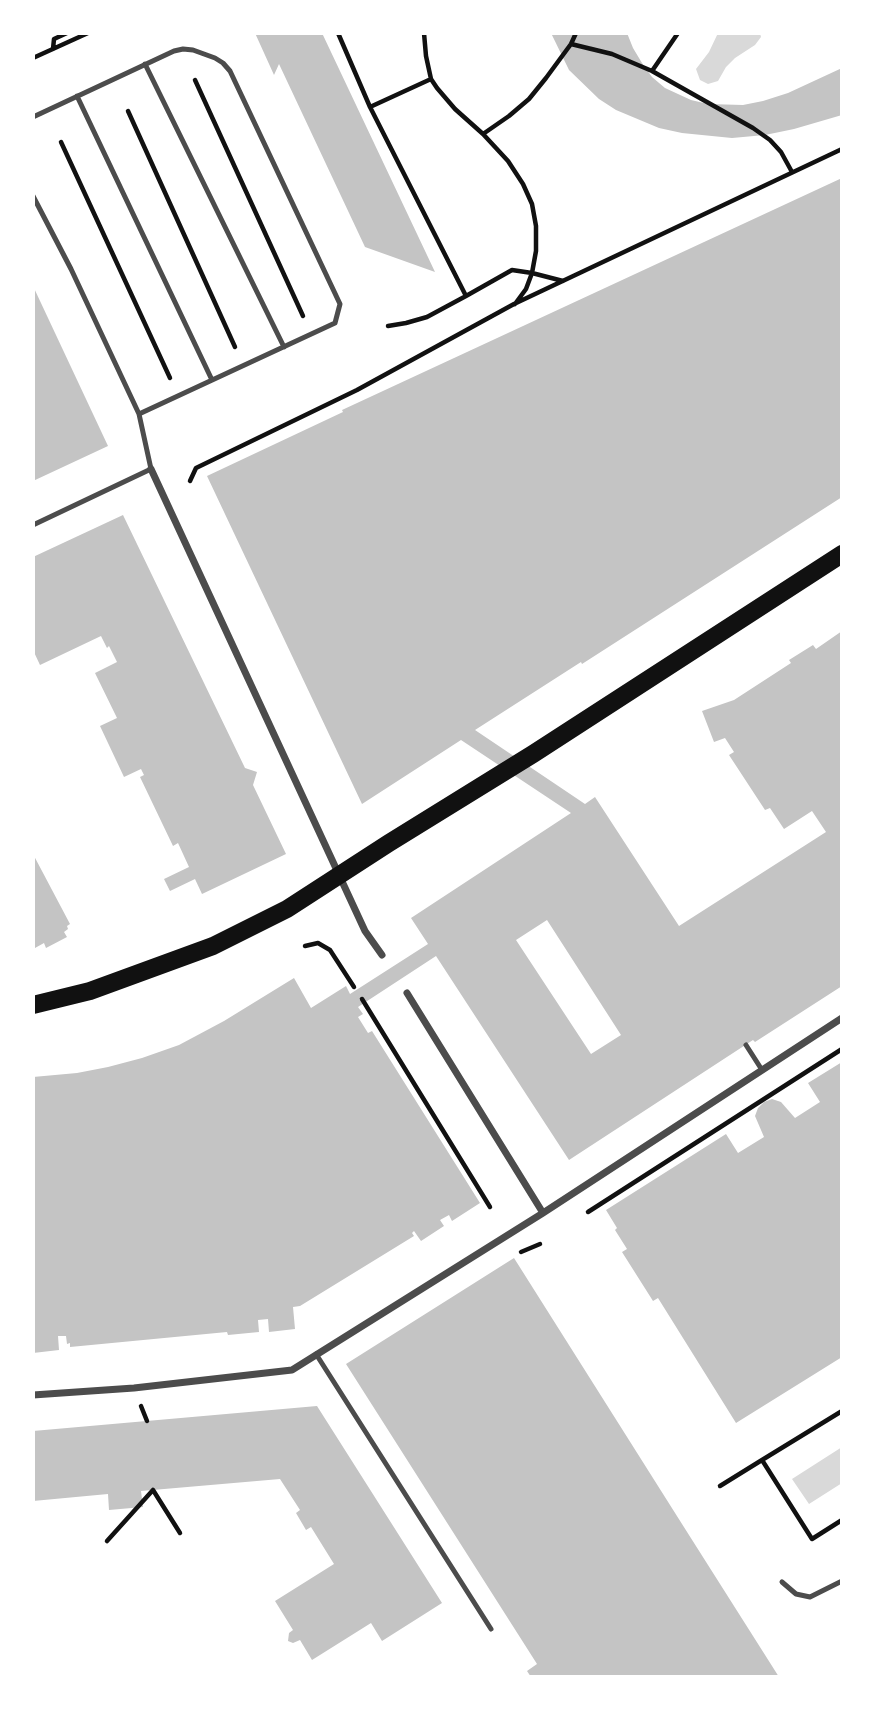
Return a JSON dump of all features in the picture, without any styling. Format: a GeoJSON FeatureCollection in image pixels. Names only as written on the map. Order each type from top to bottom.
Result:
{"type":"FeatureCollection","features":[{"type":"Feature","properties":{"kind":"main road"},"geometry":{"type":"LineString","coordinates":[[33,1005],[90,991],[213,946],[287,909],[842,554]]}},
{"type":"Feature","properties":{"kind":"street"},"geometry":{"type":"LineString","coordinates":[[151,468],[365,930],[382,955]]}},
{"type":"Feature","properties":{"kind":"street"},"geometry":{"type":"LineString","coordinates":[[407,993],[544,1213]]}},
{"type":"Feature","properties":{"kind":"street"},"geometry":{"type":"LineString","coordinates":[[33,1395],[134,1388],[292,1370],[544,1213],[842,1018]]}},
{"type":"Feature","properties":{"kind":"lane"},"geometry":{"type":"LineString","coordinates":[[33,117],[174,51],[193,50],[215,58],[230,71],[340,304],[335,323],[139,414]]}},
{"type":"Feature","properties":{"kind":"lane"},"geometry":{"type":"LineString","coordinates":[[145,64],[284,347]]}},
{"type":"Feature","properties":{"kind":"lane"},"geometry":{"type":"LineString","coordinates":[[76,96],[212,380]]}},
{"type":"Feature","properties":{"kind":"lane"},"geometry":{"type":"LineString","coordinates":[[33,196],[71,269],[139,414],[151,468],[33,525]]}},
{"type":"Feature","properties":{"kind":"lane"},"geometry":{"type":"LineString","coordinates":[[746,1045],[762,1070]]}},
{"type":"Feature","properties":{"kind":"lane"},"geometry":{"type":"LineString","coordinates":[[316,1353],[491,1629]]}},
{"type":"Feature","properties":{"kind":"lane"},"geometry":{"type":"LineString","coordinates":[[782,1582],[796,1594],[810,1597],[842,1581]]}},
{"type":"Feature","properties":{"kind":"path"},"geometry":{"type":"LineString","coordinates":[[53,49],[54,39],[66,33]]}},
{"type":"Feature","properties":{"kind":"path"},"geometry":{"type":"LineString","coordinates":[[33,58],[88,33]]}},
{"type":"Feature","properties":{"kind":"path"},"geometry":{"type":"LineString","coordinates":[[338,33],[370,107],[466,296]]}},
{"type":"Feature","properties":{"kind":"path"},"geometry":{"type":"LineString","coordinates":[[424,33],[431,79],[450,104],[508,161],[532,204],[536,226],[536,251],[526,289],[514,304]]}},
{"type":"Feature","properties":{"kind":"path"},"geometry":{"type":"LineString","coordinates":[[483,134],[529,99],[571,44],[576,33]]}},
{"type":"Feature","properties":{"kind":"path"},"geometry":{"type":"LineString","coordinates":[[652,71],[678,33]]}},
{"type":"Feature","properties":{"kind":"path"},"geometry":{"type":"LineString","coordinates":[[571,44],[612,54],[652,71],[753,128],[770,139],[792,172]]}},
{"type":"Feature","properties":{"kind":"path"},"geometry":{"type":"LineString","coordinates":[[370,107],[431,79]]}},
{"type":"Feature","properties":{"kind":"path"},"geometry":{"type":"LineString","coordinates":[[195,80],[303,316]]}},
{"type":"Feature","properties":{"kind":"path"},"geometry":{"type":"LineString","coordinates":[[128,111],[235,347]]}},
{"type":"Feature","properties":{"kind":"path"},"geometry":{"type":"LineString","coordinates":[[61,142],[170,378]]}},
{"type":"Feature","properties":{"kind":"path"},"geometry":{"type":"LineString","coordinates":[[190,481],[196,468],[357,390],[514,304],[842,149]]}},
{"type":"Feature","properties":{"kind":"path"},"geometry":{"type":"LineString","coordinates":[[388,326],[427,317],[512,270],[564,281]]}},
{"type":"Feature","properties":{"kind":"path"},"geometry":{"type":"LineString","coordinates":[[304,946],[318,943],[330,950],[355,987]]}},
{"type":"Feature","properties":{"kind":"path"},"geometry":{"type":"LineString","coordinates":[[362,999],[490,1207]]}},
{"type":"Feature","properties":{"kind":"path"},"geometry":{"type":"LineString","coordinates":[[589,1212],[842,1049]]}},
{"type":"Feature","properties":{"kind":"path"},"geometry":{"type":"LineString","coordinates":[[517,1253],[540,1244]]}},
{"type":"Feature","properties":{"kind":"path"},"geometry":{"type":"LineString","coordinates":[[720,1486],[842,1411]]}},
{"type":"Feature","properties":{"kind":"path"},"geometry":{"type":"LineString","coordinates":[[762,1460],[812,1539],[842,1520]]}},
{"type":"Feature","properties":{"kind":"path"},"geometry":{"type":"LineString","coordinates":[[107,1541],[153,1490],[180,1533]]}},
{"type":"Feature","properties":{"kind":"shaded area"},"geometry":{"type":"Polygon","coordinates":[[[718,33],[760,33],[761,37],[755,45],[726,67],[718,81],[708,84],[700,80],[696,69],[709,52],[718,33]]]}},
{"type":"Feature","properties":{"kind":"shaded area"},"geometry":{"type":"Polygon","coordinates":[[[842,1447],[842,1483],[809,1504],[792,1479],[842,1447]]]}},
{"type":"Feature","properties":{"kind":"building"},"geometry":{"type":"Polygon","coordinates":[[[255,33],[322,33],[435,272],[365,247],[279,64],[274,75],[255,33]]]}},
{"type":"Feature","properties":{"kind":"building"},"geometry":{"type":"Polygon","coordinates":[[[551,33],[627,33],[633,48],[652,77],[665,88],[691,100],[708,104],[743,105],[763,101],[788,93],[842,68],[842,115],[794,129],[732,138],[659,128],[616,110],[599,99],[569,70],[551,33]]]}},
{"type":"Feature","properties":{"kind":"building"},"geometry":{"type":"Polygon","coordinates":[[[842,178],[842,497],[475,730],[585,804],[595,797],[679,926],[826,832],[812,811],[784,829],[770,808],[765,810],[729,755],[734,752],[725,738],[714,742],[702,711],[734,700],[791,663],[789,660],[813,645],[816,649],[842,631],[842,986],[755,1042],[753,1040],[569,1160],[436,956],[358,1007],[363,1014],[358,1017],[368,1033],[372,1031],[480,1203],[452,1221],[449,1215],[440,1220],[444,1226],[421,1241],[414,1231],[414,1236],[300,1306],[293,1307],[295,1329],[269,1332],[268,1319],[258,1320],[259,1332],[228,1335],[227,1332],[70,1347],[66,1336],[58,1336],[59,1350],[33,1353],[33,1077],[108,1067],[179,1045],[294,978],[311,1008],[346,986],[350,994],[428,944],[411,918],[571,813],[461,740],[362,804],[207,476],[343,412],[342,410],[842,178]],[[547,920],[516,940],[591,1054],[621,1035],[547,920]]]}},
{"type":"Feature","properties":{"kind":"building"},"geometry":{"type":"Polygon","coordinates":[[[33,286],[108,446],[33,481],[33,286]]]}},
{"type":"Feature","properties":{"kind":"building"},"geometry":{"type":"Polygon","coordinates":[[[123,515],[245,768],[257,772],[253,785],[286,854],[202,894],[195,879],[170,891],[164,879],[189,867],[178,843],[173,846],[140,777],[144,775],[141,769],[124,777],[100,726],[117,718],[95,673],[117,662],[109,646],[107,648],[101,636],[40,665],[33,650],[33,557],[123,515]]]}},
{"type":"Feature","properties":{"kind":"building"},"geometry":{"type":"Polygon","coordinates":[[[33,854],[70,924],[64,932],[67,937],[46,948],[44,943],[35,948],[33,945],[33,854]]]}},
{"type":"Feature","properties":{"kind":"building"},"geometry":{"type":"Polygon","coordinates":[[[842,1062],[842,1357],[736,1423],[658,1298],[653,1301],[622,1252],[627,1249],[606,1210],[726,1134],[738,1153],[764,1137],[755,1116],[764,1102],[772,1099],[781,1102],[795,1118],[820,1102],[808,1083],[842,1062]]]}},
{"type":"Feature","properties":{"kind":"building"},"geometry":{"type":"Polygon","coordinates":[[[514,1258],[779,1677],[531,1677],[527,1671],[537,1664],[346,1364],[514,1258]]]}},
{"type":"Feature","properties":{"kind":"building"},"geometry":{"type":"Polygon","coordinates":[[[317,1406],[442,1603],[382,1641],[371,1623],[312,1660],[300,1640],[293,1643],[288,1641],[289,1633],[293,1630],[275,1601],[334,1564],[311,1527],[306,1530],[296,1513],[300,1510],[280,1479],[141,1491],[143,1507],[109,1510],[108,1494],[33,1501],[33,1431],[317,1406]]]}}]}
